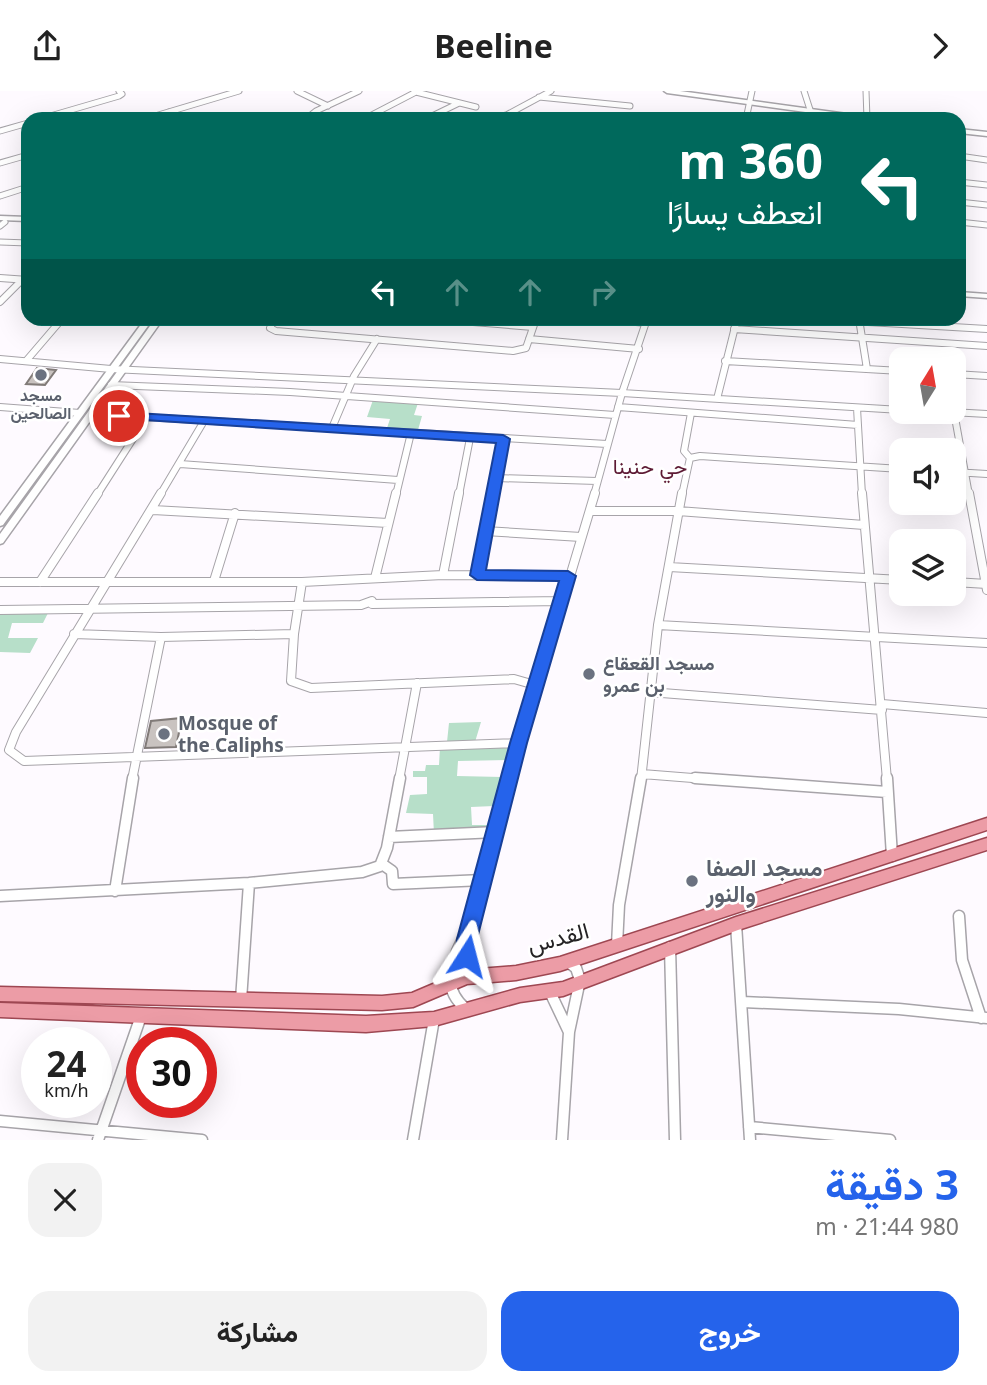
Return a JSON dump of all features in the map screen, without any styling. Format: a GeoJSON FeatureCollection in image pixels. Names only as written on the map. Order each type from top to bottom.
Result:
{"type":"FeatureCollection","features":[{"type":"Feature","properties":{"kind":"main road","name":"القدس"},"geometry":{"type":"LineString","coordinates":[[0,995],[402,1002],[423,997],[449,983],[479,975],[516,973],[568,961],[987,824]]}},
{"type":"Feature","properties":{"kind":"main road"},"geometry":{"type":"LineString","coordinates":[[0,1010],[366,1024],[434,1019],[520,995],[563,989],[670,946],[987,844]]}},
{"type":"Feature","properties":{"kind":"street"},"geometry":{"type":"LineString","coordinates":[[64,112],[119,96],[122,94],[119,91]]}},
{"type":"Feature","properties":{"kind":"street"},"geometry":{"type":"LineString","coordinates":[[169,112],[239,91]]}},
{"type":"Feature","properties":{"kind":"street"},"geometry":{"type":"LineString","coordinates":[[297,91],[328,106]]}},
{"type":"Feature","properties":{"kind":"street"},"geometry":{"type":"LineString","coordinates":[[318,112],[359,91]]}},
{"type":"Feature","properties":{"kind":"street"},"geometry":{"type":"LineString","coordinates":[[377,112],[415,91],[476,107]]}},
{"type":"Feature","properties":{"kind":"street"},"geometry":{"type":"LineString","coordinates":[[512,112],[551,91]]}},
{"type":"Feature","properties":{"kind":"street"},"geometry":{"type":"LineString","coordinates":[[667,91],[750,100],[824,112]]}},
{"type":"Feature","properties":{"kind":"street"},"geometry":{"type":"LineString","coordinates":[[747,112],[752,91]]}},
{"type":"Feature","properties":{"kind":"street"},"geometry":{"type":"LineString","coordinates":[[804,91],[811,110]]}},
{"type":"Feature","properties":{"kind":"street"},"geometry":{"type":"LineString","coordinates":[[866,91],[868,112]]}},
{"type":"Feature","properties":{"kind":"street"},"geometry":{"type":"LineString","coordinates":[[539,97],[630,106]]}},
{"type":"Feature","properties":{"kind":"street"},"geometry":{"type":"LineString","coordinates":[[440,112],[459,103]]}},
{"type":"Feature","properties":{"kind":"street"},"geometry":{"type":"LineString","coordinates":[[0,131],[21,125]]}},
{"type":"Feature","properties":{"kind":"street"},"geometry":{"type":"LineString","coordinates":[[966,132],[987,134]]}},
{"type":"Feature","properties":{"kind":"street"},"geometry":{"type":"LineString","coordinates":[[0,163],[21,157]]}},
{"type":"Feature","properties":{"kind":"street"},"geometry":{"type":"LineString","coordinates":[[966,157],[987,160]]}},
{"type":"Feature","properties":{"kind":"street"},"geometry":{"type":"LineString","coordinates":[[966,183],[987,185]]}},
{"type":"Feature","properties":{"kind":"street"},"geometry":{"type":"LineString","coordinates":[[0,196],[21,189]]}},
{"type":"Feature","properties":{"kind":"street"},"geometry":{"type":"LineString","coordinates":[[966,203],[987,205]]}},
{"type":"Feature","properties":{"kind":"street"},"geometry":{"type":"LineString","coordinates":[[1,222],[21,220]]}},
{"type":"Feature","properties":{"kind":"street"},"geometry":{"type":"LineString","coordinates":[[966,223],[987,225]]}},
{"type":"Feature","properties":{"kind":"street"},"geometry":{"type":"LineString","coordinates":[[0,242],[21,243]]}},
{"type":"Feature","properties":{"kind":"street"},"geometry":{"type":"LineString","coordinates":[[0,278],[21,280]]}},
{"type":"Feature","properties":{"kind":"street"},"geometry":{"type":"LineString","coordinates":[[0,302],[21,284]]}},
{"type":"Feature","properties":{"kind":"street"},"geometry":{"type":"LineString","coordinates":[[966,293],[987,296]]}},
{"type":"Feature","properties":{"kind":"street"},"geometry":{"type":"LineString","coordinates":[[26,361],[56,326]]}},
{"type":"Feature","properties":{"kind":"street"},"geometry":{"type":"LineString","coordinates":[[0,523],[144,326]]}},
{"type":"Feature","properties":{"kind":"street"},"geometry":{"type":"LineString","coordinates":[[0,541],[92,414],[111,385],[115,367],[153,326]]}},
{"type":"Feature","properties":{"kind":"street"},"geometry":{"type":"LineString","coordinates":[[272,326],[271,330],[513,351],[525,349],[533,327],[521,326]]}},
{"type":"Feature","properties":{"kind":"street"},"geometry":{"type":"LineString","coordinates":[[479,975],[467,956],[467,939],[519,743],[590,510],[616,411],[645,326]]}},
{"type":"Feature","properties":{"kind":"street"},"geometry":{"type":"LineString","coordinates":[[717,399],[735,326]]}},
{"type":"Feature","properties":{"kind":"street"},"geometry":{"type":"LineString","coordinates":[[860,326],[867,369]]}},
{"type":"Feature","properties":{"kind":"street"},"geometry":{"type":"LineString","coordinates":[[944,326],[987,329]]}},
{"type":"Feature","properties":{"kind":"street"},"geometry":{"type":"LineString","coordinates":[[734,329],[987,346]]}},
{"type":"Feature","properties":{"kind":"street"},"geometry":{"type":"LineString","coordinates":[[529,338],[639,349]]}},
{"type":"Feature","properties":{"kind":"street"},"geometry":{"type":"LineString","coordinates":[[332,428],[353,378],[377,339]]}},
{"type":"Feature","properties":{"kind":"street"},"geometry":{"type":"LineString","coordinates":[[0,359],[889,409]]}},
{"type":"Feature","properties":{"kind":"street"},"geometry":{"type":"LineString","coordinates":[[725,361],[889,370]]}},
{"type":"Feature","properties":{"kind":"street"},"geometry":{"type":"LineString","coordinates":[[966,375],[987,376]]}},
{"type":"Feature","properties":{"kind":"street"},"geometry":{"type":"LineString","coordinates":[[111,385],[691,413],[858,425]]}},
{"type":"Feature","properties":{"kind":"street"},"geometry":{"type":"LineString","coordinates":[[0,407],[80,414]]}},
{"type":"Feature","properties":{"kind":"street"},"geometry":{"type":"LineString","coordinates":[[857,408],[859,468],[882,707],[892,856]]}},
{"type":"Feature","properties":{"kind":"street"},"geometry":{"type":"LineString","coordinates":[[690,458],[684,451],[691,413]]}},
{"type":"Feature","properties":{"kind":"street"},"geometry":{"type":"LineString","coordinates":[[966,413],[987,414]]}},
{"type":"Feature","properties":{"kind":"street"},"geometry":{"type":"LineString","coordinates":[[92,414],[607,444]]}},
{"type":"Feature","properties":{"kind":"street"},"geometry":{"type":"LineString","coordinates":[[40,582],[147,417]]}},
{"type":"Feature","properties":{"kind":"street"},"geometry":{"type":"LineString","coordinates":[[204,421],[153,510],[89,609],[16,732],[10,754],[24,761],[275,754],[519,743]]}},
{"type":"Feature","properties":{"kind":"street"},"geometry":{"type":"LineString","coordinates":[[957,424],[987,590]]}},
{"type":"Feature","properties":{"kind":"street"},"geometry":{"type":"LineString","coordinates":[[374,578],[411,433]]}},
{"type":"Feature","properties":{"kind":"street"},"geometry":{"type":"LineString","coordinates":[[443,575],[470,438]]}},
{"type":"Feature","properties":{"kind":"street"},"geometry":{"type":"LineString","coordinates":[[477,575],[503,439]]}},
{"type":"Feature","properties":{"kind":"street"},"geometry":{"type":"LineString","coordinates":[[690,458],[700,456],[889,469]]}},
{"type":"Feature","properties":{"kind":"street"},"geometry":{"type":"LineString","coordinates":[[617,945],[618,905],[642,773],[658,625],[690,458]]}},
{"type":"Feature","properties":{"kind":"street"},"geometry":{"type":"LineString","coordinates":[[180,464],[398,479]]}},
{"type":"Feature","properties":{"kind":"street"},"geometry":{"type":"LineString","coordinates":[[967,472],[987,474]]}},
{"type":"Feature","properties":{"kind":"street"},"geometry":{"type":"LineString","coordinates":[[496,478],[597,481]]}},
{"type":"Feature","properties":{"kind":"street"},"geometry":{"type":"LineString","coordinates":[[153,510],[388,523]]}},
{"type":"Feature","properties":{"kind":"street"},"geometry":{"type":"LineString","coordinates":[[590,510],[678,511],[864,526]]}},
{"type":"Feature","properties":{"kind":"street"},"geometry":{"type":"LineString","coordinates":[[214,581],[235,513]]}},
{"type":"Feature","properties":{"kind":"street"},"geometry":{"type":"LineString","coordinates":[[485,531],[581,537]]}},
{"type":"Feature","properties":{"kind":"street"},"geometry":{"type":"LineString","coordinates":[[670,567],[889,580]]}},
{"type":"Feature","properties":{"kind":"street"},"geometry":{"type":"LineString","coordinates":[[0,582],[302,582],[443,575],[568,576]]}},
{"type":"Feature","properties":{"kind":"street"},"geometry":{"type":"LineString","coordinates":[[302,582],[293,633],[291,681],[295,683],[311,688],[514,679],[536,685]]}},
{"type":"Feature","properties":{"kind":"street"},"geometry":{"type":"LineString","coordinates":[[966,583],[987,584]]}},
{"type":"Feature","properties":{"kind":"street"},"geometry":{"type":"LineString","coordinates":[[0,610],[361,605],[372,601],[372,604],[561,601]]}},
{"type":"Feature","properties":{"kind":"street"},"geometry":{"type":"LineString","coordinates":[[658,625],[987,643]]}},
{"type":"Feature","properties":{"kind":"street"},"geometry":{"type":"LineString","coordinates":[[74,634],[161,637],[293,633]]}},
{"type":"Feature","properties":{"kind":"street"},"geometry":{"type":"LineString","coordinates":[[114,891],[136,757],[161,637]]}},
{"type":"Feature","properties":{"kind":"street"},"geometry":{"type":"LineString","coordinates":[[382,863],[417,683]]}},
{"type":"Feature","properties":{"kind":"street"},"geometry":{"type":"LineString","coordinates":[[649,692],[987,713]]}},
{"type":"Feature","properties":{"kind":"street"},"geometry":{"type":"LineString","coordinates":[[642,773],[887,792]]}},
{"type":"Feature","properties":{"kind":"street"},"geometry":{"type":"LineString","coordinates":[[389,837],[496,832]]}},
{"type":"Feature","properties":{"kind":"street"},"geometry":{"type":"LineString","coordinates":[[382,863],[392,871],[393,884],[483,880]]}},
{"type":"Feature","properties":{"kind":"street"},"geometry":{"type":"LineString","coordinates":[[0,896],[249,883],[362,871],[382,863]]}},
{"type":"Feature","properties":{"kind":"street"},"geometry":{"type":"LineString","coordinates":[[241,1000],[249,883]]}},
{"type":"Feature","properties":{"kind":"street"},"geometry":{"type":"LineString","coordinates":[[743,1002],[899,1009],[984,1018],[962,960],[958,916]]}},
{"type":"Feature","properties":{"kind":"street"},"geometry":{"type":"LineString","coordinates":[[467,1010],[453,1000],[449,983],[456,951],[472,923]]}},
{"type":"Feature","properties":{"kind":"street"},"geometry":{"type":"LineString","coordinates":[[736,924],[750,1134],[890,1140]]}},
{"type":"Feature","properties":{"kind":"street"},"geometry":{"type":"LineString","coordinates":[[670,946],[675,1140]]}},
{"type":"Feature","properties":{"kind":"street"},"geometry":{"type":"LineString","coordinates":[[562,1140],[569,1032],[580,980],[576,968],[568,961]]}},
{"type":"Feature","properties":{"kind":"street"},"geometry":{"type":"LineString","coordinates":[[550,992],[569,1032]]}},
{"type":"Feature","properties":{"kind":"street"},"geometry":{"type":"LineString","coordinates":[[100,1135],[142,1016]]}},
{"type":"Feature","properties":{"kind":"street"},"geometry":{"type":"LineString","coordinates":[[413,1140],[434,1019]]}},
{"type":"Feature","properties":{"kind":"street"},"geometry":{"type":"LineString","coordinates":[[0,1121],[100,1135],[202,1140]]}},
{"type":"Feature","properties":{"kind":"green space"},"geometry":{"type":"Polygon","coordinates":[[[373,400],[418,403],[414,415],[422,416],[418,430],[387,428],[390,419],[367,417],[373,400]]]}},
{"type":"Feature","properties":{"kind":"green space"},"geometry":{"type":"Polygon","coordinates":[[[49,611],[43,623],[12,623],[8,638],[38,638],[30,653],[0,652],[0,612],[49,611]]]}},
{"type":"Feature","properties":{"kind":"green space"},"geometry":{"type":"Polygon","coordinates":[[[481,722],[475,742],[447,742],[449,723],[481,722]]]}},
{"type":"Feature","properties":{"kind":"green space"},"geometry":{"type":"Polygon","coordinates":[[[511,744],[507,760],[458,761],[457,776],[502,777],[494,806],[471,807],[472,825],[488,825],[486,831],[434,834],[433,814],[406,813],[410,795],[427,794],[427,777],[413,777],[413,771],[425,771],[426,765],[439,765],[440,747],[511,744]]]}},
{"type":"Feature","properties":{"kind":"building"},"geometry":{"type":"Polygon","coordinates":[[[37,368],[56,370],[45,385],[26,384],[37,368]]]}},
{"type":"Feature","properties":{"kind":"building","name":"Mosque of the Caliphs"},"geometry":{"type":"Polygon","coordinates":[[[182,718],[176,747],[145,748],[151,721],[182,718]]]}},
{"type":"Feature","properties":{"kind":"place","name":"مسجد الصالحين"},"geometry":{"type":"Point","coordinates":[41,375]}},
{"type":"Feature","properties":{"kind":"place","name":"مسجد القعقاع بن عمرو"},"geometry":{"type":"Point","coordinates":[589,674]}},
{"type":"Feature","properties":{"kind":"place","name":"Mosque of the Caliphs"},"geometry":{"type":"Point","coordinates":[164,734]}},
{"type":"Feature","properties":{"kind":"place","name":"مسجد الصفا والنور"},"geometry":{"type":"Point","coordinates":[692,881]}},
{"type":"Feature","properties":{"kind":"district","name":"حي حنينا"},"geometry":{"type":"Point","coordinates":[650,467]}},
{"type":"Feature","properties":{"kind":"route"},"geometry":{"type":"LineString","coordinates":[[119,416],[503,439],[477,575],[568,576],[519,743],[467,939],[467,956]]}}]}
